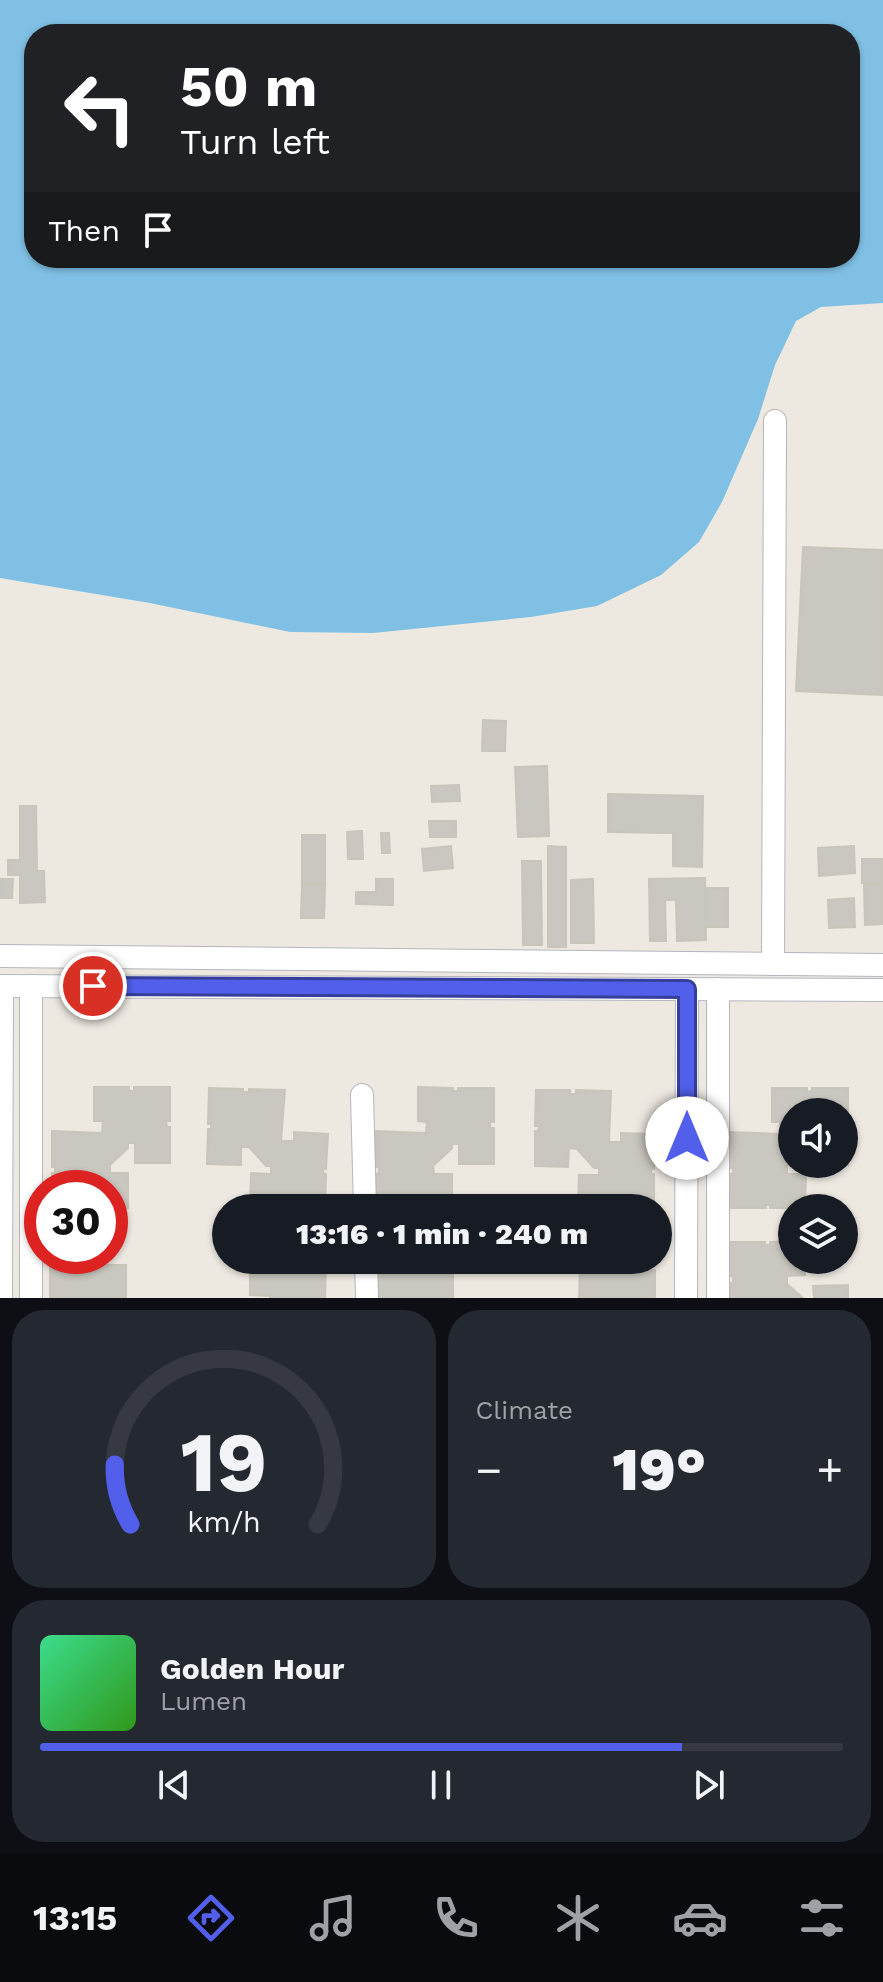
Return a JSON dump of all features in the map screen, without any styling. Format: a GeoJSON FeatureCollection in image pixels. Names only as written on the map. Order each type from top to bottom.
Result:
{"type":"FeatureCollection","features":[{"type":"Feature","properties":{"kind":"street"},"geometry":{"type":"LineString","coordinates":[[773,964],[775,421]]}},
{"type":"Feature","properties":{"kind":"street"},"geometry":{"type":"LineString","coordinates":[[0,956],[883,965]]}},
{"type":"Feature","properties":{"kind":"street"},"geometry":{"type":"LineString","coordinates":[[686,1298],[708,963]]}},
{"type":"Feature","properties":{"kind":"street"},"geometry":{"type":"LineString","coordinates":[[1,1298],[1,986],[883,990]]}},
{"type":"Feature","properties":{"kind":"street"},"geometry":{"type":"LineString","coordinates":[[31,986],[31,1298]]}},
{"type":"Feature","properties":{"kind":"street"},"geometry":{"type":"LineString","coordinates":[[704,989],[718,1298]]}},
{"type":"Feature","properties":{"kind":"street"},"geometry":{"type":"LineString","coordinates":[[362,1095],[365,1194]]}},
{"type":"Feature","properties":{"kind":"street"},"geometry":{"type":"LineString","coordinates":[[366,1274],[367,1298]]}},
{"type":"Feature","properties":{"kind":"water"},"geometry":{"type":"Polygon","coordinates":[[[0,0],[883,0],[883,303],[821,307],[796,321],[775,365],[758,419],[722,502],[699,542],[661,575],[597,606],[531,617],[373,633],[290,632],[150,603],[0,578],[0,0]]]}},
{"type":"Feature","properties":{"kind":"building"},"geometry":{"type":"Polygon","coordinates":[[[803,547],[883,550],[883,695],[796,691],[803,547]]]}},
{"type":"Feature","properties":{"kind":"building"},"geometry":{"type":"Polygon","coordinates":[[[483,720],[506,721],[505,751],[482,751],[483,720]]]}},
{"type":"Feature","properties":{"kind":"building"},"geometry":{"type":"Polygon","coordinates":[[[547,766],[549,836],[518,837],[515,767],[547,766]]]}},
{"type":"Feature","properties":{"kind":"building"},"geometry":{"type":"Polygon","coordinates":[[[459,785],[460,801],[432,802],[431,786],[459,785]]]}},
{"type":"Feature","properties":{"kind":"building"},"geometry":{"type":"Polygon","coordinates":[[[608,794],[703,796],[702,867],[673,866],[673,833],[608,832],[608,794]]]}},
{"type":"Feature","properties":{"kind":"building"},"geometry":{"type":"Polygon","coordinates":[[[20,806],[36,806],[37,871],[44,871],[45,902],[20,903],[20,875],[8,875],[8,860],[20,860],[20,806]]]}},
{"type":"Feature","properties":{"kind":"building"},"geometry":{"type":"Polygon","coordinates":[[[429,821],[456,821],[456,837],[430,837],[429,821]]]}},
{"type":"Feature","properties":{"kind":"building"},"geometry":{"type":"Polygon","coordinates":[[[362,831],[363,859],[348,859],[347,832],[362,831]]]}},
{"type":"Feature","properties":{"kind":"building"},"geometry":{"type":"Polygon","coordinates":[[[381,833],[389,833],[390,853],[382,853],[381,833]]]}},
{"type":"Feature","properties":{"kind":"building"},"geometry":{"type":"Polygon","coordinates":[[[302,835],[325,835],[325,883],[302,883],[302,835]]]}},
{"type":"Feature","properties":{"kind":"building"},"geometry":{"type":"Polygon","coordinates":[[[451,846],[453,868],[424,871],[422,849],[451,846]]]}},
{"type":"Feature","properties":{"kind":"building"},"geometry":{"type":"Polygon","coordinates":[[[548,846],[566,847],[566,947],[548,947],[548,846]]]}},
{"type":"Feature","properties":{"kind":"building"},"geometry":{"type":"Polygon","coordinates":[[[854,846],[855,873],[819,876],[818,848],[854,846]]]}},
{"type":"Feature","properties":{"kind":"building"},"geometry":{"type":"Polygon","coordinates":[[[862,859],[883,859],[883,883],[862,883],[862,859]]]}},
{"type":"Feature","properties":{"kind":"building"},"geometry":{"type":"Polygon","coordinates":[[[522,861],[541,861],[542,945],[523,945],[522,861]]]}},
{"type":"Feature","properties":{"kind":"building"},"geometry":{"type":"Polygon","coordinates":[[[705,878],[706,940],[677,941],[676,900],[665,900],[666,941],[650,941],[649,879],[705,878]]]}},
{"type":"Feature","properties":{"kind":"building"},"geometry":{"type":"Polygon","coordinates":[[[0,879],[13,879],[12,898],[0,898],[0,879]]]}},
{"type":"Feature","properties":{"kind":"building"},"geometry":{"type":"Polygon","coordinates":[[[376,879],[393,879],[393,905],[356,904],[356,892],[376,892],[376,879]]]}},
{"type":"Feature","properties":{"kind":"building"},"geometry":{"type":"Polygon","coordinates":[[[593,879],[594,943],[571,943],[571,880],[593,879]]]}},
{"type":"Feature","properties":{"kind":"building"},"geometry":{"type":"Polygon","coordinates":[[[302,884],[325,885],[324,918],[301,918],[302,884]]]}},
{"type":"Feature","properties":{"kind":"building"},"geometry":{"type":"Polygon","coordinates":[[[864,885],[883,885],[883,924],[865,925],[864,885]]]}},
{"type":"Feature","properties":{"kind":"building"},"geometry":{"type":"Polygon","coordinates":[[[705,888],[728,888],[728,927],[705,927],[705,888]]]}},
{"type":"Feature","properties":{"kind":"building"},"geometry":{"type":"Polygon","coordinates":[[[854,898],[855,927],[829,928],[828,900],[854,898]]]}},
{"type":"Feature","properties":{"kind":"building"},"geometry":{"type":"Polygon","coordinates":[[[94,1087],[129,1087],[129,1091],[134,1091],[134,1087],[170,1087],[170,1121],[166,1121],[167,1127],[170,1127],[170,1163],[135,1163],[135,1143],[128,1143],[128,1148],[110,1165],[110,1170],[55,1170],[52,1167],[52,1131],[102,1133],[103,1121],[94,1121],[94,1087]]]}},
{"type":"Feature","properties":{"kind":"building"},"geometry":{"type":"Polygon","coordinates":[[[418,1087],[453,1088],[453,1091],[458,1091],[458,1088],[494,1088],[494,1122],[490,1122],[490,1128],[494,1128],[494,1164],[459,1164],[459,1144],[452,1144],[452,1148],[433,1166],[434,1174],[452,1174],[452,1194],[376,1194],[379,1167],[376,1167],[376,1131],[426,1133],[427,1122],[418,1121],[418,1087]]]}},
{"type":"Feature","properties":{"kind":"building"},"geometry":{"type":"Polygon","coordinates":[[[209,1088],[243,1089],[243,1092],[249,1092],[249,1089],[285,1090],[281,1141],[294,1141],[294,1132],[328,1134],[326,1169],[323,1169],[326,1174],[325,1194],[250,1194],[251,1173],[271,1174],[271,1166],[266,1166],[249,1147],[241,1147],[241,1165],[207,1164],[208,1129],[211,1129],[211,1124],[208,1124],[209,1088]]]}},
{"type":"Feature","properties":{"kind":"building"},"geometry":{"type":"Polygon","coordinates":[[[772,1088],[807,1088],[807,1092],[812,1088],[848,1088],[848,1098],[778,1098],[778,1122],[772,1122],[772,1088]]]}},
{"type":"Feature","properties":{"kind":"building"},"geometry":{"type":"Polygon","coordinates":[[[536,1090],[570,1090],[570,1094],[576,1094],[576,1090],[611,1091],[609,1142],[621,1142],[621,1133],[655,1134],[654,1169],[651,1169],[654,1194],[578,1194],[579,1175],[599,1175],[599,1168],[594,1168],[577,1149],[569,1148],[568,1167],[535,1166],[535,1131],[539,1126],[535,1126],[536,1090]]]}},
{"type":"Feature","properties":{"kind":"building"},"geometry":{"type":"Polygon","coordinates":[[[730,1132],[778,1134],[778,1178],[806,1178],[805,1194],[778,1194],[778,1208],[765,1205],[766,1208],[729,1208],[730,1174],[733,1174],[733,1168],[729,1168],[730,1132]]]}},
{"type":"Feature","properties":{"kind":"building"},"geometry":{"type":"Polygon","coordinates":[[[729,1242],[765,1242],[765,1245],[770,1245],[770,1242],[778,1242],[778,1274],[805,1274],[787,1276],[787,1284],[803,1298],[730,1298],[729,1283],[733,1283],[733,1276],[729,1276],[729,1242]]]}},
{"type":"Feature","properties":{"kind":"building"},"geometry":{"type":"Polygon","coordinates":[[[50,1274],[126,1274],[126,1298],[50,1298],[50,1274]]]}},
{"type":"Feature","properties":{"kind":"building"},"geometry":{"type":"Polygon","coordinates":[[[250,1274],[326,1274],[325,1298],[250,1295],[250,1274]]]}},
{"type":"Feature","properties":{"kind":"building"},"geometry":{"type":"Polygon","coordinates":[[[377,1274],[453,1274],[453,1298],[377,1298],[377,1274]]]}},
{"type":"Feature","properties":{"kind":"building"},"geometry":{"type":"Polygon","coordinates":[[[580,1274],[655,1274],[655,1298],[579,1298],[580,1274]]]}},
{"type":"Feature","properties":{"kind":"building"},"geometry":{"type":"Polygon","coordinates":[[[848,1285],[848,1298],[814,1298],[813,1286],[848,1285]]]}},
{"type":"Feature","properties":{"kind":"route"},"geometry":{"type":"LineString","coordinates":[[93,986],[687,989],[687,1138]]}}]}
